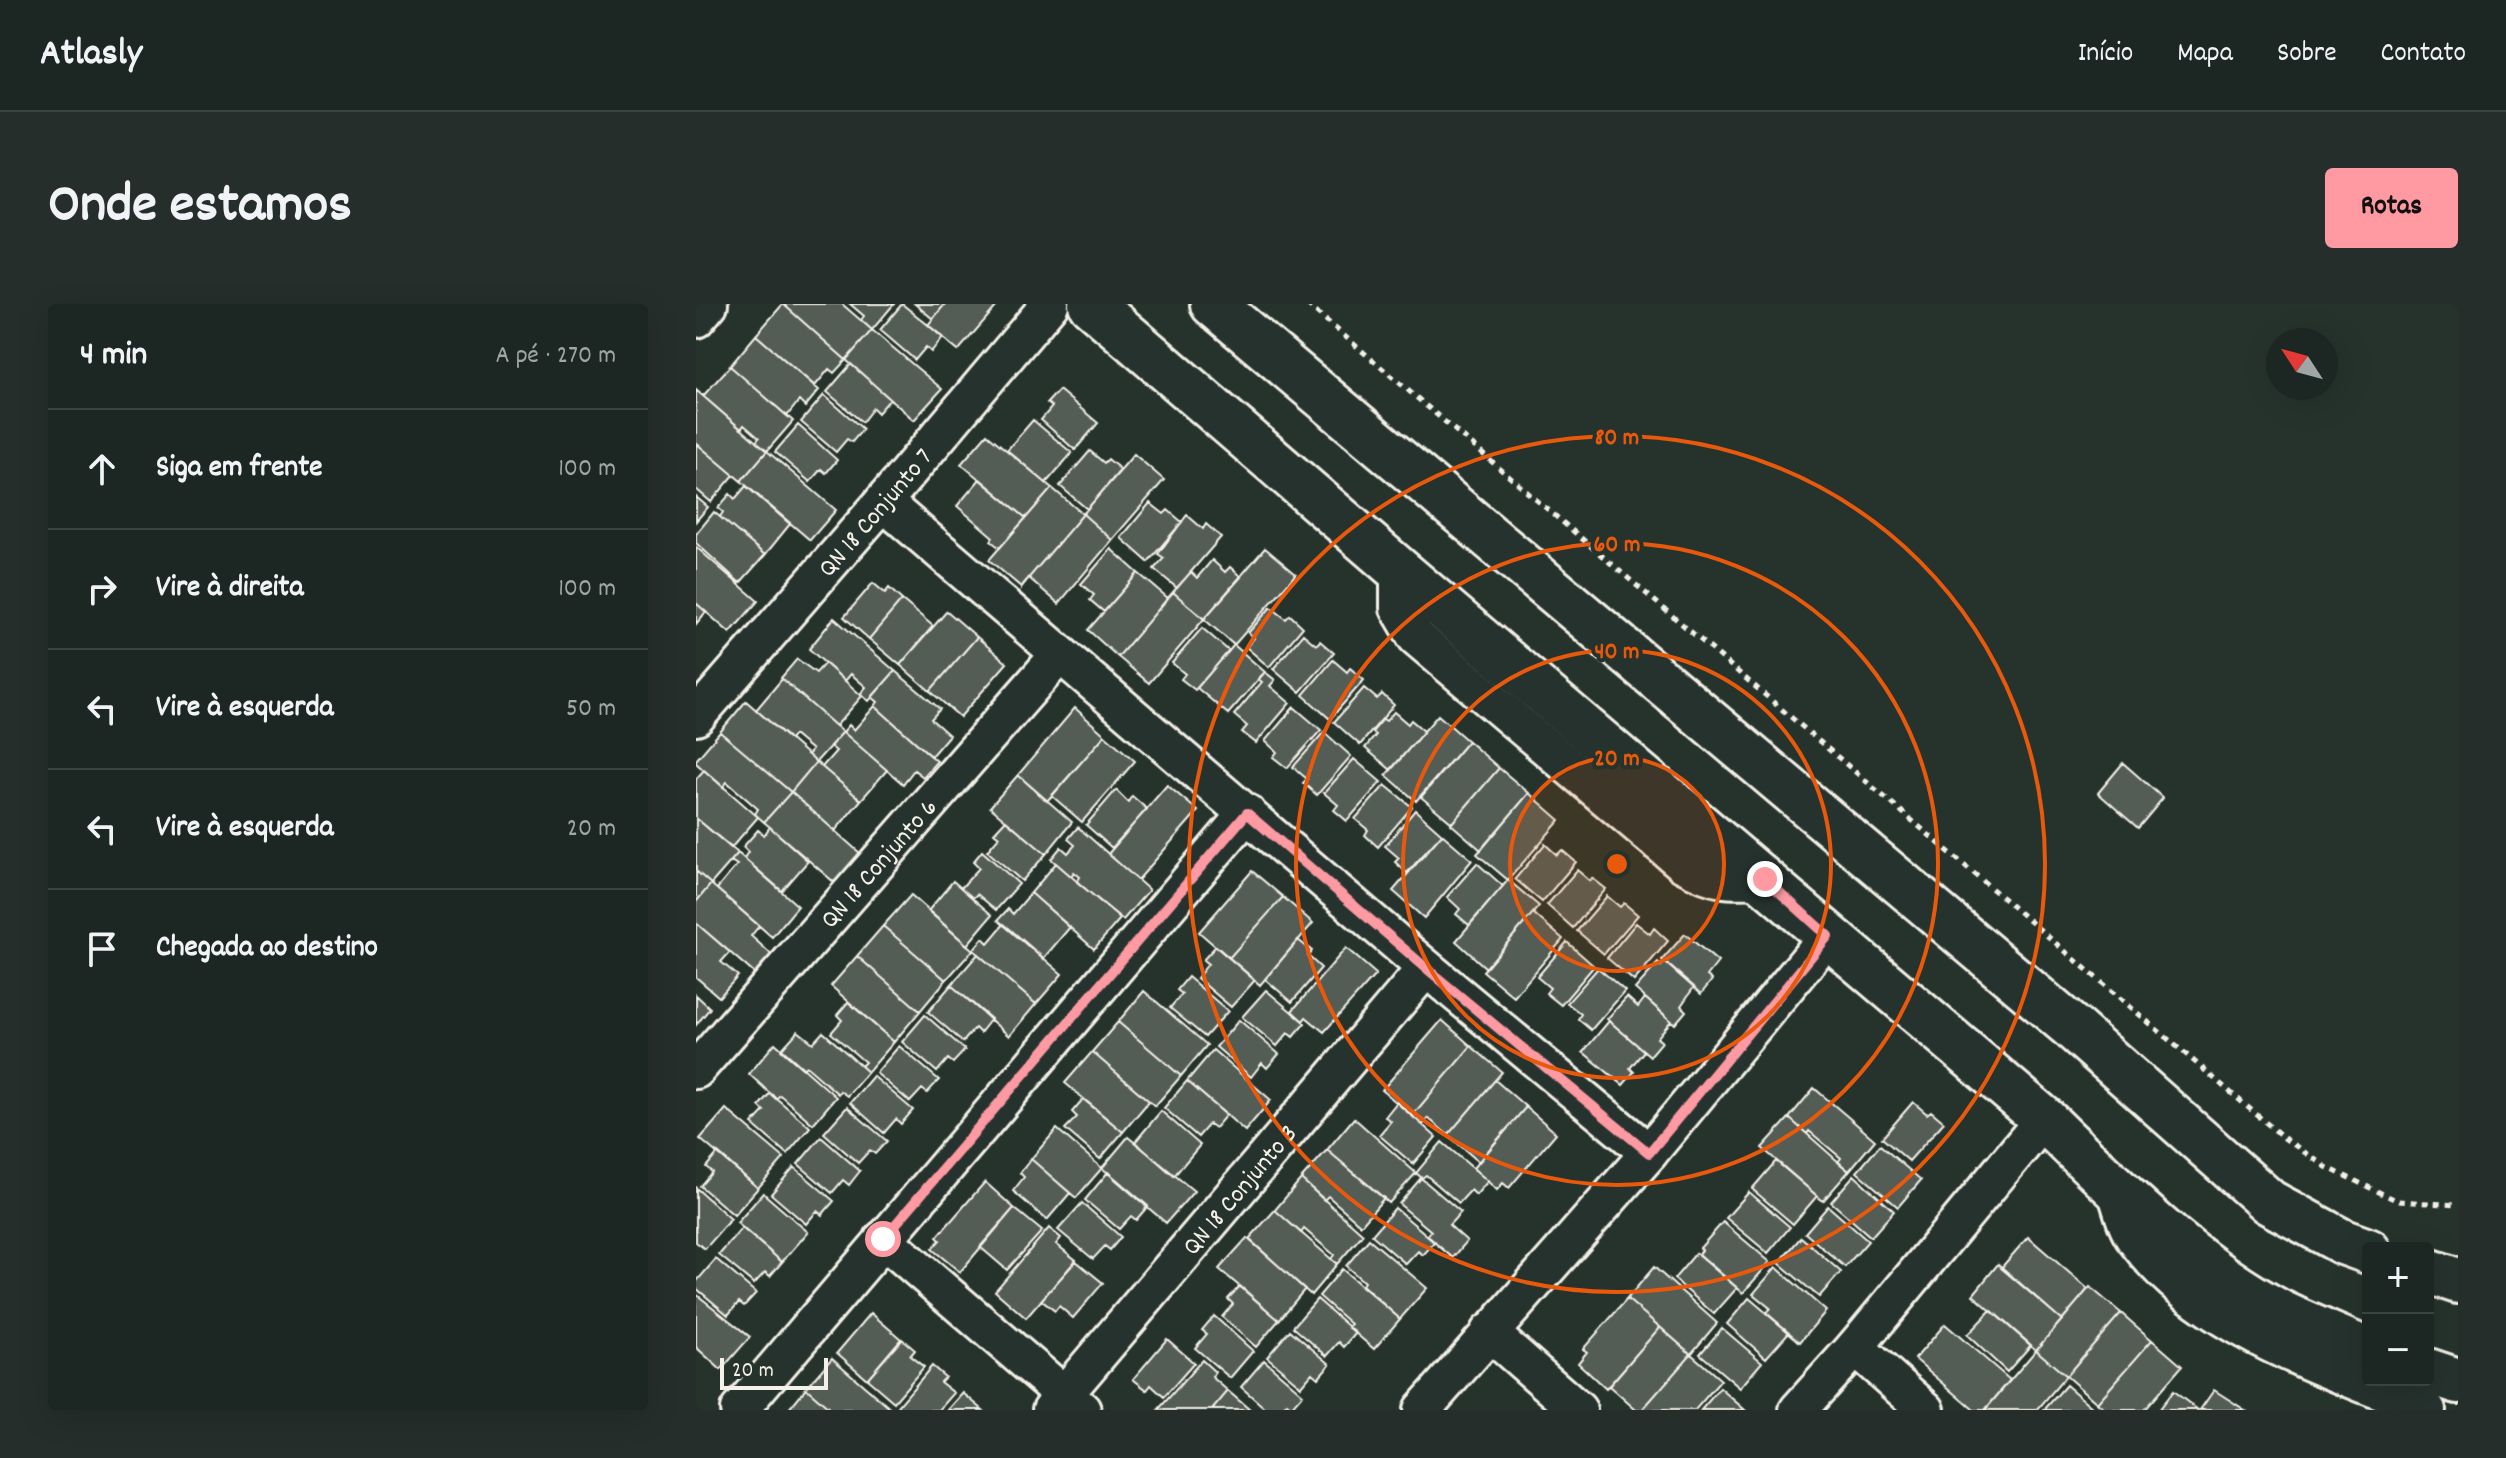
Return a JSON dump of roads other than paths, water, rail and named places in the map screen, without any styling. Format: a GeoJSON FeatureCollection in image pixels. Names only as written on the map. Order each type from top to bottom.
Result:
{"type":"FeatureCollection","features":[{"type":"Feature","properties":{"kind":"main road"},"geometry":{"type":"LineString","coordinates":[[1091,304],[2044,1119],[2115,1188],[2193,1256],[2278,1311],[2362,1348]]}},
{"type":"Feature","properties":{"kind":"main road"},"geometry":{"type":"LineString","coordinates":[[1213,304],[2074,1029],[2269,1202],[2343,1242],[2362,1249]]}},
{"type":"Feature","properties":{"kind":"main road"},"geometry":{"type":"LineString","coordinates":[[2434,1273],[2458,1281]]}},
{"type":"Feature","properties":{"kind":"main road"},"geometry":{"type":"LineString","coordinates":[[2434,1373],[2458,1381]]}},
{"type":"Feature","properties":{"kind":"street"},"geometry":{"type":"LineString","coordinates":[[696,319],[709,304]]}},
{"type":"Feature","properties":{"kind":"street","name":"QN 18 Conjunto 7"},"geometry":{"type":"LineString","coordinates":[[696,717],[1050,304]]}},
{"type":"Feature","properties":{"kind":"street"},"geometry":{"type":"LineString","coordinates":[[883,502],[1426,968],[1649,1153]]}},
{"type":"Feature","properties":{"kind":"street","name":"QN 18 Conjunto 6"},"geometry":{"type":"LineString","coordinates":[[696,1070],[1060,654]]}},
{"type":"Feature","properties":{"kind":"street"},"geometry":{"type":"LineString","coordinates":[[739,1410],[1247,813]]}},
{"type":"Feature","properties":{"kind":"street"},"geometry":{"type":"LineString","coordinates":[[1422,1410],[1649,1153],[1828,936]]}},
{"type":"Feature","properties":{"kind":"street","name":"QN 18 Conjunto 3"},"geometry":{"type":"LineString","coordinates":[[1066,1405],[1426,968]]}},
{"type":"Feature","properties":{"kind":"street"},"geometry":{"type":"LineString","coordinates":[[1798,1410],[1855,1347],[2044,1119]]}},
{"type":"Feature","properties":{"kind":"street"},"geometry":{"type":"LineString","coordinates":[[2115,1188],[2133,1237],[2174,1283],[2246,1333],[2427,1410]]}},
{"type":"Feature","properties":{"kind":"street"},"geometry":{"type":"LineString","coordinates":[[883,1239],[1066,1405]]}},
{"type":"Feature","properties":{"kind":"street"},"geometry":{"type":"LineString","coordinates":[[1489,1332],[1578,1410]]}},
{"type":"Feature","properties":{"kind":"street"},"geometry":{"type":"LineString","coordinates":[[1855,1347],[1926,1410]]}}]}
